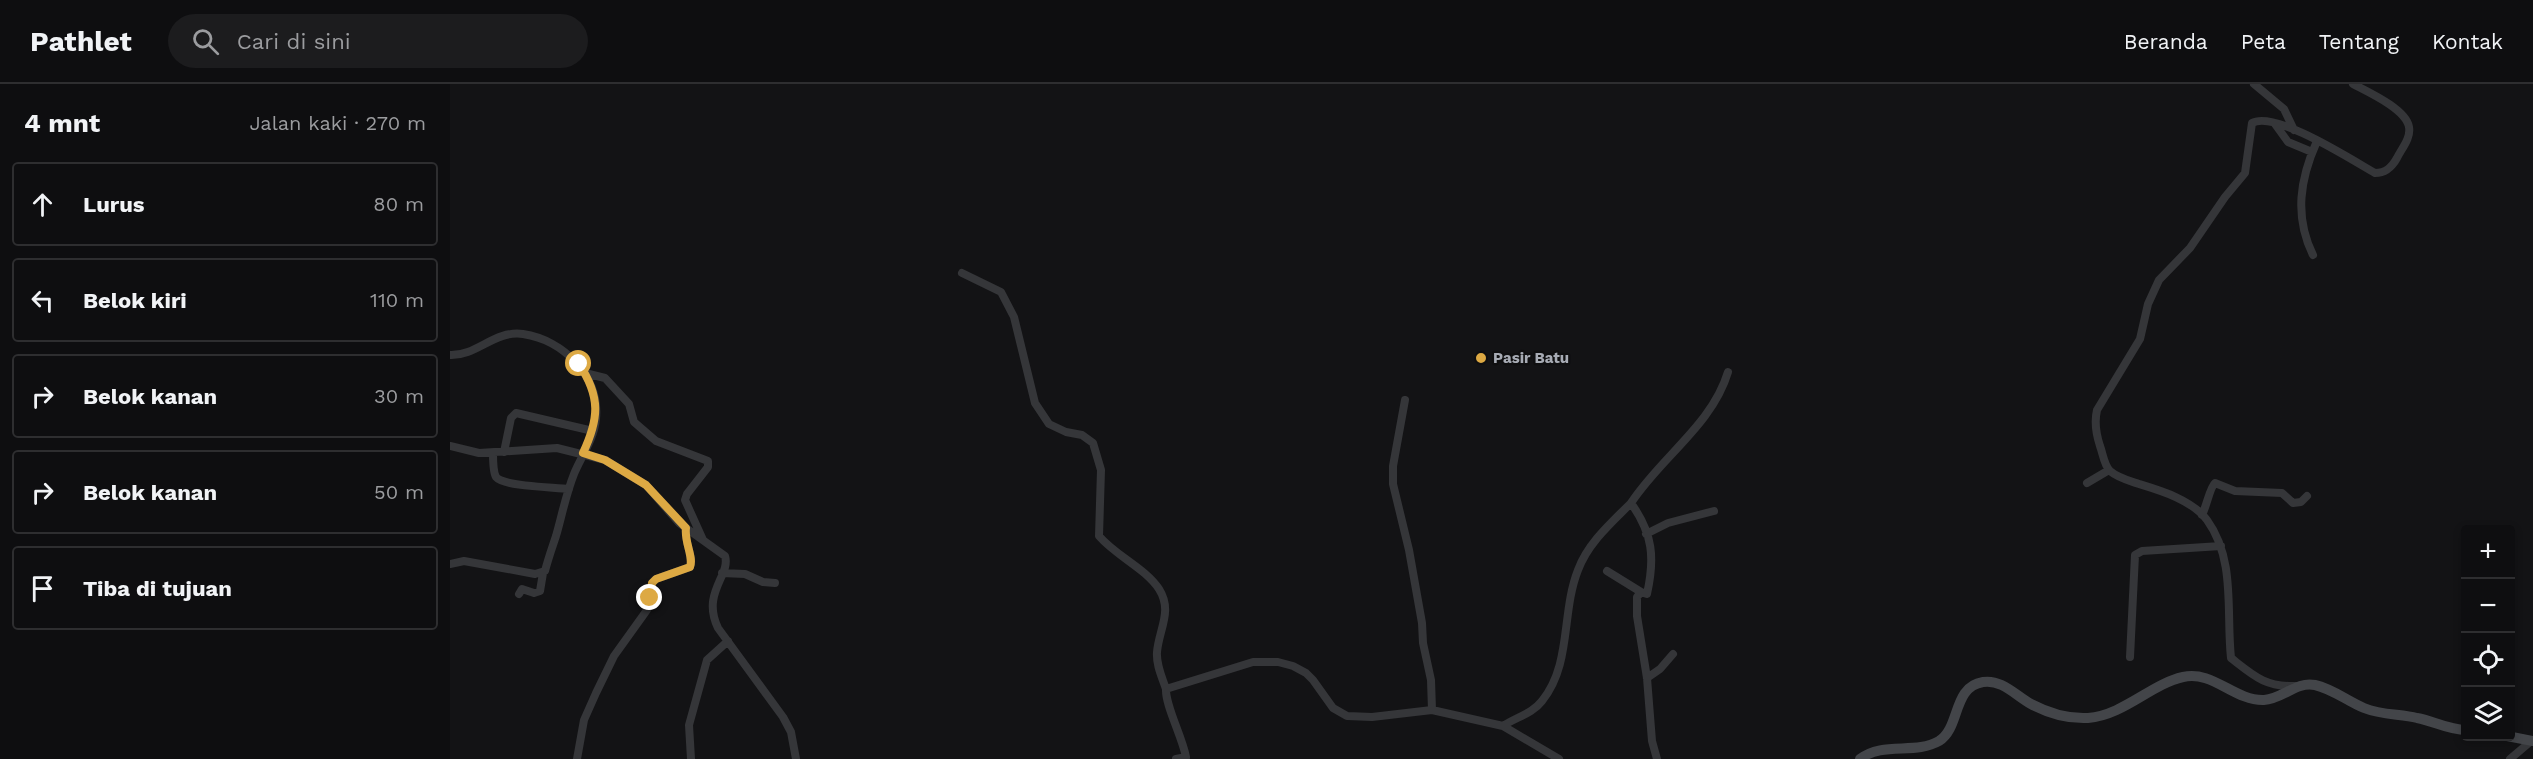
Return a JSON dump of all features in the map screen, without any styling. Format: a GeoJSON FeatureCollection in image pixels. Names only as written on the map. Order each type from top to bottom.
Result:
{"type":"FeatureCollection","features":[{"type":"Feature","properties":{"kind":"main road"},"geometry":{"type":"LineString","coordinates":[[1860,759],[1883,749],[1920,747],[1941,740],[1953,722],[1963,694],[1976,684],[1984,682],[1992,682],[2004,687],[2053,714],[2088,718],[2114,712],[2184,677],[2200,675],[2241,695],[2262,700],[2270,699],[2298,686],[2313,684],[2329,689],[2370,710],[2419,718],[2448,728],[2461,729]]}},
{"type":"Feature","properties":{"kind":"main road"},"geometry":{"type":"LineString","coordinates":[[2515,738],[2531,742]]}},
{"type":"Feature","properties":{"kind":"street"},"geometry":{"type":"LineString","coordinates":[[2254,84],[2284,109],[2294,130]]}},
{"type":"Feature","properties":{"kind":"street"},"geometry":{"type":"LineString","coordinates":[[2298,686],[2280,687],[2262,682],[2231,657],[2228,627],[2229,593],[2221,546],[2202,515],[2177,498],[2124,479],[2109,470],[2098,440],[2095,419],[2097,410],[2140,339],[2153,292],[2159,280],[2190,248],[2225,197],[2245,174],[2252,123],[2263,119],[2294,130],[2346,154],[2377,173],[2388,170],[2394,163],[2407,140],[2409,128],[2406,118],[2381,99],[2353,84]]}},
{"type":"Feature","properties":{"kind":"street"},"geometry":{"type":"LineString","coordinates":[[2272,122],[2281,129],[2288,142],[2312,153]]}},
{"type":"Feature","properties":{"kind":"street"},"geometry":{"type":"LineString","coordinates":[[2313,255],[2302,229],[2300,214],[2305,171],[2317,141]]}},
{"type":"Feature","properties":{"kind":"street"},"geometry":{"type":"LineString","coordinates":[[962,273],[1000,292],[1014,317],[1035,403],[1049,424],[1066,432],[1082,435],[1093,443],[1101,470],[1099,536],[1109,548],[1158,588],[1166,604],[1166,621],[1157,655],[1166,689],[1165,699],[1189,758],[1176,759]]}},
{"type":"Feature","properties":{"kind":"street"},"geometry":{"type":"LineString","coordinates":[[450,355],[460,356],[494,338],[509,334],[523,334],[546,341],[566,353],[588,378],[596,410],[593,431],[569,489],[543,573],[540,591],[534,593],[522,590],[519,594]]}},
{"type":"Feature","properties":{"kind":"street"},"geometry":{"type":"LineString","coordinates":[[1503,726],[1534,709],[1550,690],[1564,649],[1569,604],[1578,569],[1598,536],[1631,503],[1707,414],[1723,390],[1728,372]]}},
{"type":"Feature","properties":{"kind":"street"},"geometry":{"type":"LineString","coordinates":[[585,373],[605,378],[629,404],[634,422],[656,441],[708,461],[708,467],[685,500],[704,541]]}},
{"type":"Feature","properties":{"kind":"street"},"geometry":{"type":"LineString","coordinates":[[1405,400],[1393,466],[1393,484],[1409,550],[1422,623],[1423,643],[1429,663],[1432,710]]}},
{"type":"Feature","properties":{"kind":"street"},"geometry":{"type":"LineString","coordinates":[[504,452],[511,418],[516,413],[593,431]]}},
{"type":"Feature","properties":{"kind":"street"},"geometry":{"type":"LineString","coordinates":[[450,446],[479,453],[557,448],[583,453],[605,460],[646,485],[686,528],[725,558],[712,602],[712,615],[783,717],[791,732],[796,759]]}},
{"type":"Feature","properties":{"kind":"street"},"geometry":{"type":"LineString","coordinates":[[493,453],[495,474],[500,480],[569,489]]}},
{"type":"Feature","properties":{"kind":"street"},"geometry":{"type":"LineString","coordinates":[[2087,483],[2109,470]]}},
{"type":"Feature","properties":{"kind":"street"},"geometry":{"type":"LineString","coordinates":[[2202,515],[2215,483],[2235,490],[2282,494],[2293,504],[2301,502],[2307,496]]}},
{"type":"Feature","properties":{"kind":"street"},"geometry":{"type":"LineString","coordinates":[[1607,571],[1647,594],[1653,569],[1652,548],[1631,503]]}},
{"type":"Feature","properties":{"kind":"street"},"geometry":{"type":"LineString","coordinates":[[1646,534],[1668,523],[1714,511]]}},
{"type":"Feature","properties":{"kind":"street"},"geometry":{"type":"LineString","coordinates":[[577,759],[588,711],[614,656],[647,610],[652,583],[656,579],[690,567],[692,563],[684,539],[686,528]]}},
{"type":"Feature","properties":{"kind":"street"},"geometry":{"type":"LineString","coordinates":[[2130,657],[2135,555],[2142,551],[2221,546]]}},
{"type":"Feature","properties":{"kind":"street"},"geometry":{"type":"LineString","coordinates":[[450,564],[464,561],[535,574],[543,573]]}},
{"type":"Feature","properties":{"kind":"street"},"geometry":{"type":"LineString","coordinates":[[722,573],[745,574],[763,582],[775,583]]}},
{"type":"Feature","properties":{"kind":"street"},"geometry":{"type":"LineString","coordinates":[[1641,592],[1636,597],[1636,616],[1647,678],[1652,741],[1657,759]]}},
{"type":"Feature","properties":{"kind":"street"},"geometry":{"type":"LineString","coordinates":[[691,759],[689,725],[705,667],[711,654],[728,641]]}},
{"type":"Feature","properties":{"kind":"street"},"geometry":{"type":"LineString","coordinates":[[1647,678],[1660,669],[1673,654]]}},
{"type":"Feature","properties":{"kind":"street"},"geometry":{"type":"LineString","coordinates":[[1166,689],[1253,662],[1278,662],[1293,666],[1313,680],[1333,708],[1347,717],[1372,717],[1432,710],[1503,726],[1559,759]]}},
{"type":"Feature","properties":{"kind":"street"},"geometry":{"type":"LineString","coordinates":[[2510,759],[2531,742]]}},
{"type":"Feature","properties":{"kind":"place","name":"Pasir Batu"},"geometry":{"type":"Point","coordinates":[1481,358]}},
{"type":"Feature","properties":{"kind":"route"},"geometry":{"type":"LineString","coordinates":[[579,364],[588,378],[596,410],[593,431],[583,453],[623,469],[646,485],[686,528],[684,539],[692,563],[690,567],[656,579],[650,589],[650,598]]}}]}
